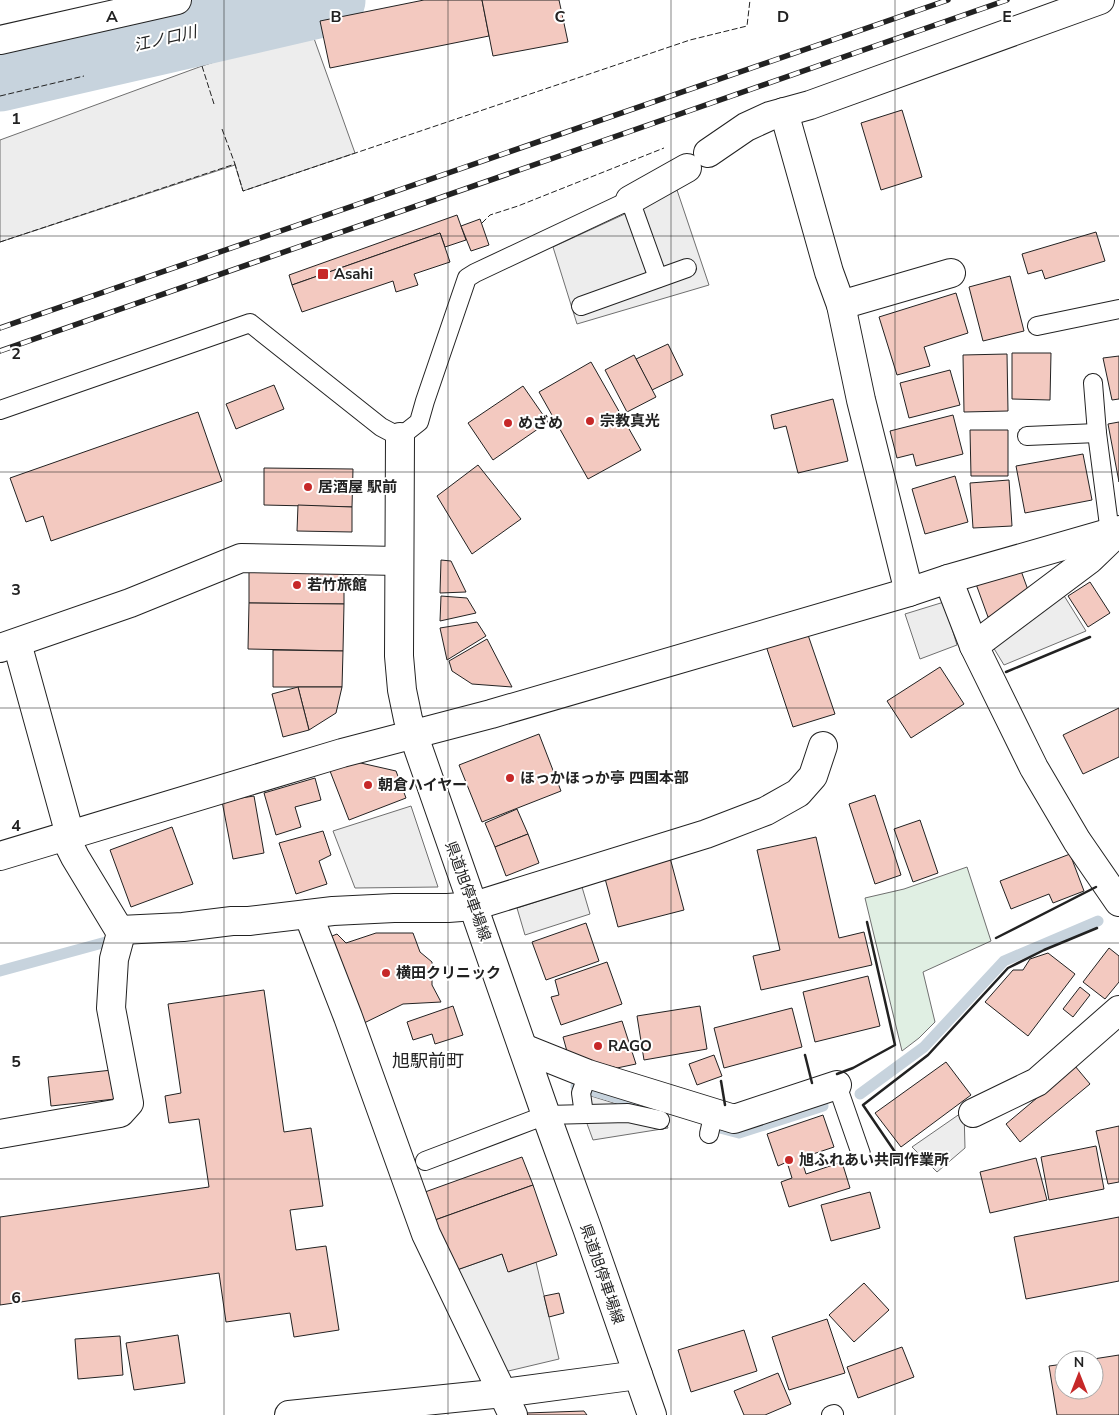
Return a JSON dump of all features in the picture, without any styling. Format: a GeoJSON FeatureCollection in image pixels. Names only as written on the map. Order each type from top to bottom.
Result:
{"type":"FeatureCollection","features":[{"type":"Feature","properties":{"kind":"street"},"geometry":{"type":"LineString","coordinates":[[0,40],[177,0]]}},
{"type":"Feature","properties":{"kind":"street"},"geometry":{"type":"LineString","coordinates":[[630,200],[698,161],[746,127],[1100,0]]}},
{"type":"Feature","properties":{"kind":"street"},"geometry":{"type":"LineString","coordinates":[[784,112],[841,305],[861,400],[909,592]]}},
{"type":"Feature","properties":{"kind":"street"},"geometry":{"type":"LineString","coordinates":[[841,305],[951,273]]}},
{"type":"Feature","properties":{"kind":"street","name":"県道旭停車場線"},"geometry":{"type":"LineString","coordinates":[[400,438],[399,656],[401,682],[408,719],[652,1415]]}},
{"type":"Feature","properties":{"kind":"street"},"geometry":{"type":"LineString","coordinates":[[0,856],[342,753],[491,714],[909,592],[948,578],[1116,531]]}},
{"type":"Feature","properties":{"kind":"street"},"geometry":{"type":"LineString","coordinates":[[974,646],[1090,559],[1116,531]]}},
{"type":"Feature","properties":{"kind":"street"},"geometry":{"type":"LineString","coordinates":[[0,1134],[120,1113],[129,1103],[112,1008],[114,959],[120,938],[120,930],[75,857],[8,645],[130,603],[241,558],[399,561]]}},
{"type":"Feature","properties":{"kind":"street"},"geometry":{"type":"LineString","coordinates":[[948,578],[974,646],[1034,768],[1077,841],[1119,902]]}},
{"type":"Feature","properties":{"kind":"street"},"geometry":{"type":"LineString","coordinates":[[120,930],[183,927],[385,908],[474,906],[706,834],[766,811],[798,793],[813,776],[823,746]]}},
{"type":"Feature","properties":{"kind":"street"},"geometry":{"type":"LineString","coordinates":[[308,914],[348,1017],[426,1234],[508,1404]]}},
{"type":"Feature","properties":{"kind":"street"},"geometry":{"type":"LineString","coordinates":[[973,1113],[1037,1082],[1118,1014]]}},
{"type":"Feature","properties":{"kind":"street"},"geometry":{"type":"LineString","coordinates":[[523,1048],[584,1083],[630,1103],[712,1123],[734,1119],[837,1085]]}},
{"type":"Feature","properties":{"kind":"street"},"geometry":{"type":"LineString","coordinates":[[289,1415],[508,1404],[638,1375]]}},
{"type":"Feature","properties":{"kind":"lane"},"geometry":{"type":"LineString","coordinates":[[0,410],[250,323],[381,427],[400,438],[419,422],[467,278],[630,200],[658,278]]}},
{"type":"Feature","properties":{"kind":"lane"},"geometry":{"type":"LineString","coordinates":[[581,306],[687,268]]}},
{"type":"Feature","properties":{"kind":"lane"},"geometry":{"type":"LineString","coordinates":[[1037,326],[1119,309]]}},
{"type":"Feature","properties":{"kind":"lane"},"geometry":{"type":"LineString","coordinates":[[1093,383],[1097,433],[1116,531]]}},
{"type":"Feature","properties":{"kind":"lane"},"geometry":{"type":"LineString","coordinates":[[1027,436],[1097,433]]}},
{"type":"Feature","properties":{"kind":"lane"},"geometry":{"type":"LineString","coordinates":[[584,1083],[584,1114]]}},
{"type":"Feature","properties":{"kind":"lane"},"geometry":{"type":"LineString","coordinates":[[837,1085],[861,1154]]}},
{"type":"Feature","properties":{"kind":"lane"},"geometry":{"type":"LineString","coordinates":[[425,1161],[546,1115],[584,1114],[630,1103],[660,1120]]}},
{"type":"Feature","properties":{"kind":"green space"},"geometry":{"type":"Polygon","coordinates":[[[967,867],[991,941],[923,972],[935,1022],[902,1051],[865,898],[904,889],[967,867]]]}},
{"type":"Feature","properties":{"kind":"shaded area"},"geometry":{"type":"Polygon","coordinates":[[[311,30],[355,153],[243,191],[235,165],[0,242],[0,140],[202,66],[311,30]]]}},
{"type":"Feature","properties":{"kind":"shaded area"},"geometry":{"type":"Polygon","coordinates":[[[677,190],[709,285],[577,324],[553,247],[677,190]]]}},
{"type":"Feature","properties":{"kind":"shaded area"},"geometry":{"type":"Polygon","coordinates":[[[1063,594],[1086,631],[1004,665],[987,637],[1063,594]]]}},
{"type":"Feature","properties":{"kind":"shaded area"},"geometry":{"type":"Polygon","coordinates":[[[944,602],[957,645],[920,659],[905,614],[944,602]]]}},
{"type":"Feature","properties":{"kind":"shaded area"},"geometry":{"type":"Polygon","coordinates":[[[411,806],[438,887],[355,888],[333,831],[411,806]]]}},
{"type":"Feature","properties":{"kind":"shaded area"},"geometry":{"type":"Polygon","coordinates":[[[582,887],[590,914],[525,935],[517,908],[582,887]]]}},
{"type":"Feature","properties":{"kind":"shaded area"},"geometry":{"type":"Polygon","coordinates":[[[575,1091],[665,1119],[668,1128],[593,1140],[575,1091]]]}},
{"type":"Feature","properties":{"kind":"shaded area"},"geometry":{"type":"Polygon","coordinates":[[[964,1111],[965,1148],[937,1172],[912,1147],[964,1111]]]}},
{"type":"Feature","properties":{"kind":"shaded area"},"geometry":{"type":"Polygon","coordinates":[[[502,1254],[509,1272],[536,1262],[559,1359],[500,1373],[454,1271],[502,1254]]]}},
{"type":"Feature","properties":{"kind":"building"},"geometry":{"type":"Polygon","coordinates":[[[424,0],[482,0],[489,36],[330,68],[320,21],[424,0]]]}},
{"type":"Feature","properties":{"kind":"building"},"geometry":{"type":"Polygon","coordinates":[[[482,0],[559,0],[568,42],[493,56],[482,0]]]}},
{"type":"Feature","properties":{"kind":"building"},"geometry":{"type":"Polygon","coordinates":[[[902,110],[922,177],[881,190],[861,123],[902,110]]]}},
{"type":"Feature","properties":{"kind":"building"},"geometry":{"type":"Polygon","coordinates":[[[457,215],[466,240],[445,247],[440,233],[292,285],[289,275],[457,215]]]}},
{"type":"Feature","properties":{"kind":"building"},"geometry":{"type":"Polygon","coordinates":[[[480,219],[489,245],[471,251],[461,226],[480,219]]]}},
{"type":"Feature","properties":{"kind":"building"},"geometry":{"type":"Polygon","coordinates":[[[1096,232],[1105,261],[1045,279],[1042,270],[1028,274],[1022,254],[1096,232]]]}},
{"type":"Feature","properties":{"kind":"building"},"geometry":{"type":"Polygon","coordinates":[[[440,233],[450,262],[414,274],[418,285],[396,292],[393,281],[302,312],[292,285],[440,233]]]}},
{"type":"Feature","properties":{"kind":"building"},"geometry":{"type":"Polygon","coordinates":[[[1010,276],[1024,331],[983,341],[969,287],[1010,276]]]}},
{"type":"Feature","properties":{"kind":"building"},"geometry":{"type":"Polygon","coordinates":[[[956,293],[968,333],[924,347],[930,366],[897,375],[879,317],[956,293]]]}},
{"type":"Feature","properties":{"kind":"building"},"geometry":{"type":"Polygon","coordinates":[[[668,344],[683,375],[652,390],[636,359],[668,344]]]}},
{"type":"Feature","properties":{"kind":"building"},"geometry":{"type":"Polygon","coordinates":[[[1012,353],[1051,353],[1050,400],[1012,399],[1012,353]]]}},
{"type":"Feature","properties":{"kind":"building"},"geometry":{"type":"Polygon","coordinates":[[[1007,354],[1008,411],[964,412],[963,355],[1007,354]]]}},
{"type":"Feature","properties":{"kind":"building"},"geometry":{"type":"Polygon","coordinates":[[[634,355],[656,397],[627,412],[605,370],[634,355]]]}},
{"type":"Feature","properties":{"kind":"building"},"geometry":{"type":"Polygon","coordinates":[[[1119,356],[1119,399],[1112,400],[1103,358],[1119,356]]]}},
{"type":"Feature","properties":{"kind":"building","name":"宗教真光"},"geometry":{"type":"Polygon","coordinates":[[[591,362],[641,450],[588,479],[539,392],[591,362]]]}},
{"type":"Feature","properties":{"kind":"building"},"geometry":{"type":"Polygon","coordinates":[[[950,370],[960,405],[909,418],[900,383],[950,370]]]}},
{"type":"Feature","properties":{"kind":"building"},"geometry":{"type":"Polygon","coordinates":[[[274,385],[284,409],[236,429],[226,404],[274,385]]]}},
{"type":"Feature","properties":{"kind":"building","name":"めざめ"},"geometry":{"type":"Polygon","coordinates":[[[523,386],[548,422],[493,460],[468,423],[523,386]]]}},
{"type":"Feature","properties":{"kind":"building"},"geometry":{"type":"Polygon","coordinates":[[[833,399],[848,461],[798,473],[786,426],[774,429],[771,415],[833,399]]]}},
{"type":"Feature","properties":{"kind":"building"},"geometry":{"type":"Polygon","coordinates":[[[198,412],[222,481],[51,541],[43,516],[26,522],[10,478],[198,412]]]}},
{"type":"Feature","properties":{"kind":"building"},"geometry":{"type":"Polygon","coordinates":[[[953,415],[963,454],[916,466],[913,454],[897,458],[890,431],[953,415]]]}},
{"type":"Feature","properties":{"kind":"building"},"geometry":{"type":"Polygon","coordinates":[[[1119,422],[1119,482],[1108,424],[1119,422]]]}},
{"type":"Feature","properties":{"kind":"building"},"geometry":{"type":"Polygon","coordinates":[[[970,430],[1008,430],[1008,476],[971,476],[970,430]]]}},
{"type":"Feature","properties":{"kind":"building"},"geometry":{"type":"Polygon","coordinates":[[[1083,454],[1092,500],[1025,513],[1016,466],[1083,454]]]}},
{"type":"Feature","properties":{"kind":"building"},"geometry":{"type":"Polygon","coordinates":[[[478,465],[521,519],[472,554],[437,496],[478,465]]]}},
{"type":"Feature","properties":{"kind":"building","name":"居酒屋 駅前"},"geometry":{"type":"Polygon","coordinates":[[[264,468],[353,469],[352,507],[264,505],[264,468]]]}},
{"type":"Feature","properties":{"kind":"building"},"geometry":{"type":"Polygon","coordinates":[[[955,476],[968,522],[925,534],[912,489],[955,476]]]}},
{"type":"Feature","properties":{"kind":"building"},"geometry":{"type":"Polygon","coordinates":[[[1009,480],[1012,526],[973,528],[970,483],[1009,480]]]}},
{"type":"Feature","properties":{"kind":"building"},"geometry":{"type":"Polygon","coordinates":[[[298,505],[352,507],[352,532],[297,531],[298,505]]]}},
{"type":"Feature","properties":{"kind":"building"},"geometry":{"type":"Polygon","coordinates":[[[441,560],[451,561],[466,592],[440,593],[441,560]]]}},
{"type":"Feature","properties":{"kind":"building","name":"若竹旅館"},"geometry":{"type":"Polygon","coordinates":[[[249,565],[344,567],[344,604],[249,603],[249,565]]]}},
{"type":"Feature","properties":{"kind":"building"},"geometry":{"type":"Polygon","coordinates":[[[1020,568],[1032,601],[988,617],[976,584],[1020,568]]]}},
{"type":"Feature","properties":{"kind":"building"},"geometry":{"type":"Polygon","coordinates":[[[1090,582],[1110,613],[1088,627],[1068,596],[1090,582]]]}},
{"type":"Feature","properties":{"kind":"building"},"geometry":{"type":"Polygon","coordinates":[[[441,596],[467,598],[476,613],[440,621],[441,596]]]}},
{"type":"Feature","properties":{"kind":"building"},"geometry":{"type":"Polygon","coordinates":[[[249,603],[344,604],[343,651],[248,649],[249,603]]]}},
{"type":"Feature","properties":{"kind":"building"},"geometry":{"type":"Polygon","coordinates":[[[477,622],[486,636],[447,660],[440,628],[477,622]]]}},
{"type":"Feature","properties":{"kind":"building"},"geometry":{"type":"Polygon","coordinates":[[[806,629],[835,714],[793,727],[765,643],[806,629]]]}},
{"type":"Feature","properties":{"kind":"building"},"geometry":{"type":"Polygon","coordinates":[[[487,639],[512,687],[472,684],[452,671],[449,661],[487,639]]]}},
{"type":"Feature","properties":{"kind":"building"},"geometry":{"type":"Polygon","coordinates":[[[273,650],[343,651],[342,687],[273,687],[273,650]]]}},
{"type":"Feature","properties":{"kind":"building"},"geometry":{"type":"Polygon","coordinates":[[[940,667],[964,704],[911,738],[887,701],[940,667]]]}},
{"type":"Feature","properties":{"kind":"building"},"geometry":{"type":"Polygon","coordinates":[[[298,687],[342,687],[336,713],[309,730],[298,687]]]}},
{"type":"Feature","properties":{"kind":"building"},"geometry":{"type":"Polygon","coordinates":[[[298,687],[309,730],[283,737],[272,694],[298,687]]]}},
{"type":"Feature","properties":{"kind":"building"},"geometry":{"type":"Polygon","coordinates":[[[1119,708],[1119,757],[1083,774],[1063,735],[1119,708]]]}},
{"type":"Feature","properties":{"kind":"building","name":"ほっかほっか亭 四国本部"},"geometry":{"type":"Polygon","coordinates":[[[539,734],[561,791],[482,822],[459,765],[539,734]]]}},
{"type":"Feature","properties":{"kind":"building","name":"朝倉ハイヤー"},"geometry":{"type":"Polygon","coordinates":[[[352,761],[396,771],[406,798],[349,820],[330,771],[352,761]]]}},
{"type":"Feature","properties":{"kind":"building"},"geometry":{"type":"Polygon","coordinates":[[[315,778],[321,800],[295,807],[301,827],[276,835],[264,793],[315,778]]]}},
{"type":"Feature","properties":{"kind":"building"},"geometry":{"type":"Polygon","coordinates":[[[875,795],[901,875],[875,884],[849,804],[875,795]]]}},
{"type":"Feature","properties":{"kind":"building"},"geometry":{"type":"Polygon","coordinates":[[[254,796],[264,853],[233,859],[222,801],[254,796]]]}},
{"type":"Feature","properties":{"kind":"building"},"geometry":{"type":"Polygon","coordinates":[[[517,809],[528,834],[495,847],[485,823],[517,809]]]}},
{"type":"Feature","properties":{"kind":"building"},"geometry":{"type":"Polygon","coordinates":[[[920,820],[938,873],[913,882],[894,829],[920,820]]]}},
{"type":"Feature","properties":{"kind":"building"},"geometry":{"type":"Polygon","coordinates":[[[172,827],[193,884],[131,907],[110,850],[172,827]]]}},
{"type":"Feature","properties":{"kind":"building"},"geometry":{"type":"Polygon","coordinates":[[[323,831],[331,855],[319,861],[327,884],[296,894],[279,843],[323,831]]]}},
{"type":"Feature","properties":{"kind":"building"},"geometry":{"type":"Polygon","coordinates":[[[528,834],[539,863],[506,876],[495,847],[528,834]]]}},
{"type":"Feature","properties":{"kind":"building"},"geometry":{"type":"Polygon","coordinates":[[[816,837],[839,938],[864,932],[872,965],[761,990],[753,956],[780,950],[757,850],[816,837]]]}},
{"type":"Feature","properties":{"kind":"building"},"geometry":{"type":"Polygon","coordinates":[[[669,854],[684,910],[618,927],[603,871],[669,854]]]}},
{"type":"Feature","properties":{"kind":"building"},"geometry":{"type":"Polygon","coordinates":[[[1070,854],[1084,891],[1053,903],[1049,894],[1011,909],[1000,881],[1070,854]]]}},
{"type":"Feature","properties":{"kind":"building"},"geometry":{"type":"Polygon","coordinates":[[[586,923],[599,961],[546,980],[532,942],[586,923]]]}},
{"type":"Feature","properties":{"kind":"building","name":"横田クリニック"},"geometry":{"type":"Polygon","coordinates":[[[376,933],[413,933],[420,952],[432,962],[432,985],[441,1002],[403,1004],[360,1025],[327,938],[337,934],[346,943],[376,933]]]}},
{"type":"Feature","properties":{"kind":"building"},"geometry":{"type":"Polygon","coordinates":[[[1109,948],[1119,956],[1119,982],[1105,999],[1083,982],[1109,948]]]}},
{"type":"Feature","properties":{"kind":"building"},"geometry":{"type":"Polygon","coordinates":[[[1048,953],[1075,974],[1028,1036],[985,1002],[1013,970],[1023,970],[1030,959],[1048,953]]]}},
{"type":"Feature","properties":{"kind":"building"},"geometry":{"type":"Polygon","coordinates":[[[607,962],[622,1004],[561,1025],[551,997],[559,995],[555,980],[607,962]]]}},
{"type":"Feature","properties":{"kind":"building"},"geometry":{"type":"Polygon","coordinates":[[[868,976],[880,1026],[815,1042],[803,992],[868,976]]]}},
{"type":"Feature","properties":{"kind":"building"},"geometry":{"type":"Polygon","coordinates":[[[1080,987],[1090,995],[1073,1017],[1063,1009],[1080,987]]]}},
{"type":"Feature","properties":{"kind":"building"},"geometry":{"type":"Polygon","coordinates":[[[264,990],[284,1132],[311,1128],[323,1206],[290,1210],[296,1250],[326,1246],[339,1330],[294,1337],[290,1313],[226,1322],[219,1273],[0,1305],[0,1217],[209,1187],[199,1119],[169,1123],[165,1096],[181,1093],[168,1004],[264,990]]]}},
{"type":"Feature","properties":{"kind":"building"},"geometry":{"type":"Polygon","coordinates":[[[453,1006],[463,1035],[435,1044],[432,1034],[413,1040],[407,1022],[453,1006]]]}},
{"type":"Feature","properties":{"kind":"building"},"geometry":{"type":"Polygon","coordinates":[[[700,1006],[707,1049],[644,1060],[637,1016],[700,1006]]]}},
{"type":"Feature","properties":{"kind":"building"},"geometry":{"type":"Polygon","coordinates":[[[792,1008],[802,1047],[724,1068],[714,1028],[792,1008]]]}},
{"type":"Feature","properties":{"kind":"building","name":"RAGO"},"geometry":{"type":"Polygon","coordinates":[[[622,1021],[636,1064],[617,1068],[568,1055],[563,1037],[622,1021]]]}},
{"type":"Feature","properties":{"kind":"building"},"geometry":{"type":"Polygon","coordinates":[[[714,1055],[722,1076],[697,1085],[689,1064],[714,1055]]]}},
{"type":"Feature","properties":{"kind":"building"},"geometry":{"type":"Polygon","coordinates":[[[946,1062],[971,1095],[901,1147],[875,1113],[946,1062]]]}},
{"type":"Feature","properties":{"kind":"building"},"geometry":{"type":"Polygon","coordinates":[[[1075,1066],[1090,1084],[1020,1142],[1006,1124],[1075,1066]]]}},
{"type":"Feature","properties":{"kind":"building"},"geometry":{"type":"Polygon","coordinates":[[[112,1070],[115,1099],[51,1106],[48,1077],[112,1070]]]}},
{"type":"Feature","properties":{"kind":"building","name":"旭ふれあい共同作業所"},"geometry":{"type":"Polygon","coordinates":[[[823,1115],[834,1147],[801,1158],[806,1174],[842,1162],[850,1188],[789,1207],[781,1182],[792,1178],[787,1162],[778,1166],[767,1134],[823,1115]]]}},
{"type":"Feature","properties":{"kind":"building"},"geometry":{"type":"Polygon","coordinates":[[[1119,1126],[1119,1182],[1108,1184],[1096,1131],[1119,1126]]]}},
{"type":"Feature","properties":{"kind":"building"},"geometry":{"type":"Polygon","coordinates":[[[1096,1146],[1104,1189],[1049,1200],[1041,1157],[1096,1146]]]}},
{"type":"Feature","properties":{"kind":"building"},"geometry":{"type":"Polygon","coordinates":[[[522,1157],[533,1185],[435,1220],[425,1192],[522,1157]]]}},
{"type":"Feature","properties":{"kind":"building"},"geometry":{"type":"Polygon","coordinates":[[[1036,1158],[1047,1200],[990,1213],[980,1172],[1036,1158]]]}},
{"type":"Feature","properties":{"kind":"building"},"geometry":{"type":"Polygon","coordinates":[[[533,1185],[557,1255],[508,1272],[502,1254],[454,1271],[435,1220],[533,1185]]]}},
{"type":"Feature","properties":{"kind":"building"},"geometry":{"type":"Polygon","coordinates":[[[870,1192],[880,1228],[831,1241],[821,1205],[870,1192]]]}},
{"type":"Feature","properties":{"kind":"building"},"geometry":{"type":"Polygon","coordinates":[[[1119,1217],[1119,1281],[1026,1299],[1014,1237],[1119,1217]]]}},
{"type":"Feature","properties":{"kind":"building"},"geometry":{"type":"Polygon","coordinates":[[[864,1283],[889,1310],[854,1342],[829,1315],[864,1283]]]}},
{"type":"Feature","properties":{"kind":"building"},"geometry":{"type":"Polygon","coordinates":[[[559,1293],[564,1313],[549,1317],[544,1296],[559,1293]]]}},
{"type":"Feature","properties":{"kind":"building"},"geometry":{"type":"Polygon","coordinates":[[[827,1319],[845,1373],[789,1390],[772,1337],[827,1319]]]}},
{"type":"Feature","properties":{"kind":"building"},"geometry":{"type":"Polygon","coordinates":[[[744,1330],[757,1371],[691,1392],[678,1350],[744,1330]]]}},
{"type":"Feature","properties":{"kind":"building"},"geometry":{"type":"Polygon","coordinates":[[[178,1335],[185,1383],[134,1390],[126,1343],[178,1335]]]}},
{"type":"Feature","properties":{"kind":"building"},"geometry":{"type":"Polygon","coordinates":[[[120,1336],[123,1375],[78,1379],[75,1339],[120,1336]]]}},
{"type":"Feature","properties":{"kind":"building"},"geometry":{"type":"Polygon","coordinates":[[[902,1347],[914,1377],[858,1398],[847,1367],[902,1347]]]}},
{"type":"Feature","properties":{"kind":"building"},"geometry":{"type":"Polygon","coordinates":[[[1119,1355],[1119,1415],[1057,1415],[1055,1400],[1104,1400],[1104,1357],[1119,1355]]]}},
{"type":"Feature","properties":{"kind":"building"},"geometry":{"type":"Polygon","coordinates":[[[1054,1365],[1054,1397],[1049,1366],[1054,1365]]]}},
{"type":"Feature","properties":{"kind":"building"},"geometry":{"type":"Polygon","coordinates":[[[778,1373],[791,1404],[765,1415],[744,1415],[734,1391],[778,1373]]]}},
{"type":"Feature","properties":{"kind":"building"},"geometry":{"type":"Polygon","coordinates":[[[584,1411],[587,1415],[527,1415],[526,1413],[584,1411]]]}},
{"type":"Feature","properties":{"kind":"waterway","name":"江ノ口川"},"geometry":{"type":"LineString","coordinates":[[0,76],[330,0]]}},
{"type":"Feature","properties":{"kind":"waterway"},"geometry":{"type":"LineString","coordinates":[[860,1094],[924,1047],[1004,961],[1098,921]]}},
{"type":"Feature","properties":{"kind":"waterway"},"geometry":{"type":"LineString","coordinates":[[0,971],[117,939]]}},
{"type":"Feature","properties":{"kind":"waterway"},"geometry":{"type":"LineString","coordinates":[[576,1086],[650,1107]]}},
{"type":"Feature","properties":{"kind":"waterway"},"geometry":{"type":"LineString","coordinates":[[720,1128],[739,1133],[823,1106]]}},
{"type":"Feature","properties":{"kind":"railway"},"geometry":{"type":"LineString","coordinates":[[0,328],[948,0]]}},
{"type":"Feature","properties":{"kind":"railway"},"geometry":{"type":"LineString","coordinates":[[0,351],[1007,0]]}},
{"type":"Feature","properties":{"kind":"fence"},"geometry":{"type":"LineString","coordinates":[[0,242],[235,164],[243,191],[690,40],[747,26],[750,0]]}},
{"type":"Feature","properties":{"kind":"fence"},"geometry":{"type":"LineString","coordinates":[[202,66],[214,104]]}},
{"type":"Feature","properties":{"kind":"fence"},"geometry":{"type":"LineString","coordinates":[[0,96],[84,76]]}},
{"type":"Feature","properties":{"kind":"fence"},"geometry":{"type":"LineString","coordinates":[[222,129],[235,164]]}},
{"type":"Feature","properties":{"kind":"fence"},"geometry":{"type":"LineString","coordinates":[[482,223],[490,215],[518,206],[664,148]]}},
{"type":"Feature","properties":{"kind":"wall"},"geometry":{"type":"LineString","coordinates":[[1006,672],[1090,637]]}},
{"type":"Feature","properties":{"kind":"wall"},"geometry":{"type":"LineString","coordinates":[[996,938],[1096,887]]}},
{"type":"Feature","properties":{"kind":"wall"},"geometry":{"type":"LineString","coordinates":[[837,1074],[853,1068],[895,1045],[867,922]]}},
{"type":"Feature","properties":{"kind":"wall"},"geometry":{"type":"LineString","coordinates":[[895,1152],[863,1105],[928,1055],[1008,968],[1044,950],[1097,928]]}},
{"type":"Feature","properties":{"kind":"wall"},"geometry":{"type":"LineString","coordinates":[[805,1055],[812,1083]]}},
{"type":"Feature","properties":{"kind":"wall"},"geometry":{"type":"LineString","coordinates":[[721,1081],[725,1105]]}},
{"type":"Feature","properties":{"kind":"place","name":"Asahi"},"geometry":{"type":"Point","coordinates":[323,274]}},
{"type":"Feature","properties":{"kind":"place","name":"宗教真光"},"geometry":{"type":"Point","coordinates":[590,421]}},
{"type":"Feature","properties":{"kind":"place","name":"めざめ"},"geometry":{"type":"Point","coordinates":[508,423]}},
{"type":"Feature","properties":{"kind":"place","name":"居酒屋 駅前"},"geometry":{"type":"Point","coordinates":[308,487]}},
{"type":"Feature","properties":{"kind":"place","name":"若竹旅館"},"geometry":{"type":"Point","coordinates":[297,585]}},
{"type":"Feature","properties":{"kind":"place","name":"ほっかほっか亭 四国本部"},"geometry":{"type":"Point","coordinates":[510,778]}},
{"type":"Feature","properties":{"kind":"place","name":"朝倉ハイヤー"},"geometry":{"type":"Point","coordinates":[368,785]}},
{"type":"Feature","properties":{"kind":"place","name":"横田クリニック"},"geometry":{"type":"Point","coordinates":[386,973]}},
{"type":"Feature","properties":{"kind":"place","name":"RAGO"},"geometry":{"type":"Point","coordinates":[598,1046]}},
{"type":"Feature","properties":{"kind":"place","name":"旭ふれあい共同作業所"},"geometry":{"type":"Point","coordinates":[789,1160]}},
{"type":"Feature","properties":{"kind":"district","name":"旭駅前町"},"geometry":{"type":"Point","coordinates":[428,1061]}}]}
